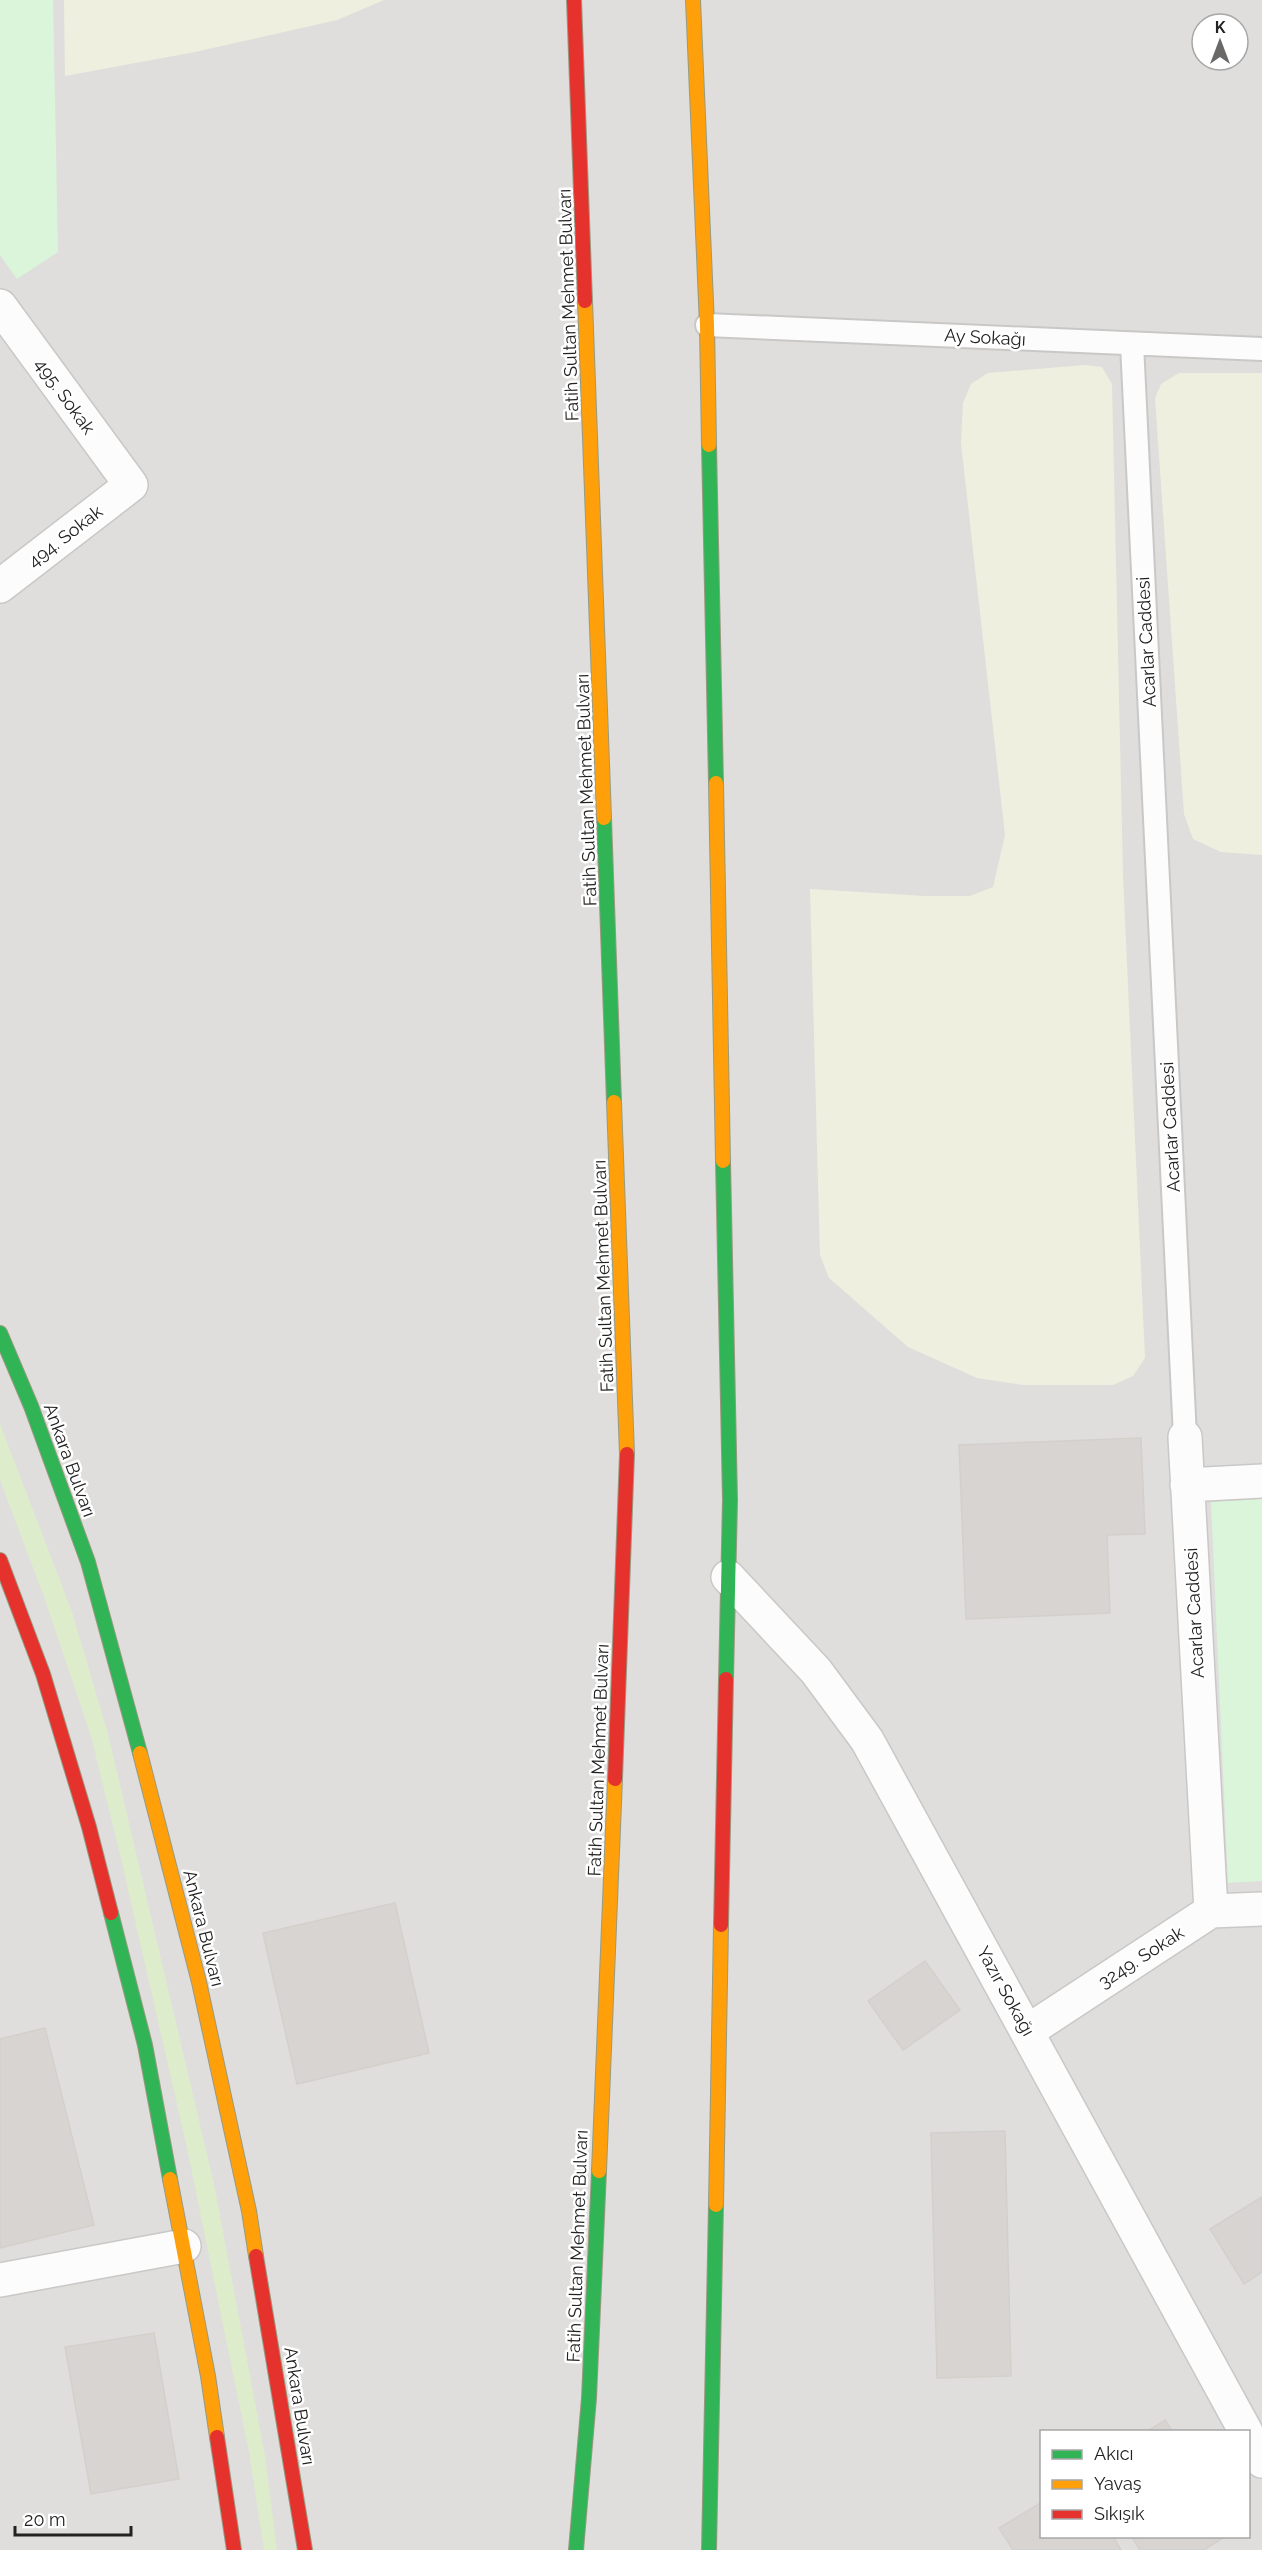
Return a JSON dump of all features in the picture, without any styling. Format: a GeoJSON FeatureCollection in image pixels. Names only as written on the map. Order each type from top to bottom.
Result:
{"type":"FeatureCollection","features":[{"type":"Feature","properties":{"kind":"main road","name":"Fatih Sultan Mehmet Bulvarı"},"geometry":{"type":"LineString","coordinates":[[574,0],[628,1478],[589,2398],[576,2550]]}},
{"type":"Feature","properties":{"kind":"main road"},"geometry":{"type":"LineString","coordinates":[[693,0],[707,325],[730,1488],[709,2550]]}},
{"type":"Feature","properties":{"kind":"main road","name":"Ankara Bulvarı"},"geometry":{"type":"LineString","coordinates":[[0,1333],[31,1406],[88,1562],[161,1828],[199,1982],[249,2211],[305,2550]]}},
{"type":"Feature","properties":{"kind":"main road"},"geometry":{"type":"LineString","coordinates":[[0,1560],[43,1674],[89,1827],[145,2045],[208,2376],[234,2550]]}},
{"type":"Feature","properties":{"kind":"street","name":"495. Sokak"},"geometry":{"type":"LineString","coordinates":[[0,306],[131,485]]}},
{"type":"Feature","properties":{"kind":"street","name":"494. Sokak"},"geometry":{"type":"LineString","coordinates":[[0,586],[131,485]]}},
{"type":"Feature","properties":{"kind":"street","name":"Acarlar Caddesi"},"geometry":{"type":"LineString","coordinates":[[1185,1437],[1211,1911]]}},
{"type":"Feature","properties":{"kind":"street"},"geometry":{"type":"LineString","coordinates":[[1187,1485],[1262,1481]]}},
{"type":"Feature","properties":{"kind":"street","name":"Yazır Sokağı"},"geometry":{"type":"LineString","coordinates":[[728,1577],[816,1671],[867,1740],[1245,2430]]}},
{"type":"Feature","properties":{"kind":"street"},"geometry":{"type":"LineString","coordinates":[[1211,1911],[1262,1909]]}},
{"type":"Feature","properties":{"kind":"street","name":"3249. Sokak"},"geometry":{"type":"LineString","coordinates":[[1028,2031],[1211,1911]]}},
{"type":"Feature","properties":{"kind":"street"},"geometry":{"type":"LineString","coordinates":[[0,2280],[184,2246]]}},
{"type":"Feature","properties":{"kind":"street"},"geometry":{"type":"LineString","coordinates":[[1250,2440],[1262,2461]]}},
{"type":"Feature","properties":{"kind":"lane","name":"Ay Sokağı"},"geometry":{"type":"LineString","coordinates":[[707,325],[1262,349]]}},
{"type":"Feature","properties":{"kind":"lane","name":"Acarlar Caddesi"},"geometry":{"type":"LineString","coordinates":[[1132,344],[1185,1437]]}},
{"type":"Feature","properties":{"kind":"shaded area"},"geometry":{"type":"Polygon","coordinates":[[[0,0],[1262,0],[1262,2550],[0,2550],[0,0]]]}},
{"type":"Feature","properties":{"kind":"green space"},"geometry":{"type":"Polygon","coordinates":[[[0,0],[53,0],[58,252],[17,279],[0,255],[0,0]]]}},
{"type":"Feature","properties":{"kind":"green space"},"geometry":{"type":"Polygon","coordinates":[[[64,0],[384,0],[337,20],[195,52],[65,76],[64,0]]]}},
{"type":"Feature","properties":{"kind":"green space"},"geometry":{"type":"Polygon","coordinates":[[[1085,365],[1102,367],[1112,384],[1123,876],[1145,1358],[1133,1376],[1113,1385],[1023,1385],[977,1378],[908,1347],[829,1278],[820,1255],[810,889],[925,896],[970,896],[993,887],[1005,835],[961,443],[963,403],[971,384],[988,373],[1085,365]]]}},
{"type":"Feature","properties":{"kind":"green space"},"geometry":{"type":"Polygon","coordinates":[[[1179,373],[1262,373],[1262,855],[1221,852],[1193,839],[1184,814],[1155,398],[1161,384],[1179,373]]]}},
{"type":"Feature","properties":{"kind":"green space"},"geometry":{"type":"Polygon","coordinates":[[[0,1424],[72,1612],[108,1734],[214,2184],[265,2456],[277,2550],[264,2550],[249,2452],[187,2148],[91,1736],[43,1594],[0,1480],[0,1424]]]}},
{"type":"Feature","properties":{"kind":"green space"},"geometry":{"type":"Polygon","coordinates":[[[1262,1499],[1262,1881],[1228,1883],[1211,1502],[1262,1499]]]}},
{"type":"Feature","properties":{"kind":"building"},"geometry":{"type":"Polygon","coordinates":[[[1141,1438],[1145,1534],[1107,1535],[1110,1613],[966,1619],[959,1445],[1141,1438]]]}},
{"type":"Feature","properties":{"kind":"building"},"geometry":{"type":"Polygon","coordinates":[[[395,1903],[429,2053],[297,2084],[263,1933],[395,1903]]]}},
{"type":"Feature","properties":{"kind":"building"},"geometry":{"type":"Polygon","coordinates":[[[925,1961],[960,2010],[903,2050],[868,2001],[925,1961]]]}},
{"type":"Feature","properties":{"kind":"building"},"geometry":{"type":"Polygon","coordinates":[[[45,2028],[94,2225],[0,2248],[0,2039],[45,2028]]]}},
{"type":"Feature","properties":{"kind":"building"},"geometry":{"type":"Polygon","coordinates":[[[1005,2131],[1011,2376],[937,2378],[931,2133],[1005,2131]]]}},
{"type":"Feature","properties":{"kind":"building"},"geometry":{"type":"Polygon","coordinates":[[[1262,2197],[1262,2272],[1244,2284],[1210,2229],[1262,2197]]]}},
{"type":"Feature","properties":{"kind":"building"},"geometry":{"type":"Polygon","coordinates":[[[154,2333],[179,2479],[91,2494],[65,2347],[154,2333]]]}},
{"type":"Feature","properties":{"kind":"building"},"geometry":{"type":"Polygon","coordinates":[[[1165,2420],[1172,2430],[1149,2430],[1165,2420]]]}},
{"type":"Feature","properties":{"kind":"building"},"geometry":{"type":"Polygon","coordinates":[[[1040,2503],[1040,2538],[1114,2538],[1121,2550],[1013,2550],[999,2528],[1040,2503]]]}},
{"type":"Feature","properties":{"kind":"building"},"geometry":{"type":"Polygon","coordinates":[[[1132,2538],[1223,2538],[1204,2550],[1140,2550],[1132,2538]]]}},
{"type":"Feature","properties":{"kind":"traffic: fast"},"geometry":{"type":"LineString","coordinates":[[709,445],[716,783]]}},
{"type":"Feature","properties":{"kind":"traffic: fast"},"geometry":{"type":"LineString","coordinates":[[604,818],[614,1102]]}},
{"type":"Feature","properties":{"kind":"traffic: fast"},"geometry":{"type":"LineString","coordinates":[[723,1161],[730,1500],[726,1679]]}},
{"type":"Feature","properties":{"kind":"traffic: fast"},"geometry":{"type":"LineString","coordinates":[[0,1333],[31,1406],[88,1562],[140,1753]]}},
{"type":"Feature","properties":{"kind":"traffic: fast"},"geometry":{"type":"LineString","coordinates":[[111,1913],[145,2045],[170,2179]]}},
{"type":"Feature","properties":{"kind":"traffic: fast"},"geometry":{"type":"LineString","coordinates":[[576,2550],[589,2398],[599,2171]]}},
{"type":"Feature","properties":{"kind":"traffic: fast"},"geometry":{"type":"LineString","coordinates":[[709,2550],[716,2205]]}},
{"type":"Feature","properties":{"kind":"traffic: slow"},"geometry":{"type":"LineString","coordinates":[[693,0],[707,325],[709,445]]}},
{"type":"Feature","properties":{"kind":"traffic: slow"},"geometry":{"type":"LineString","coordinates":[[585,301],[604,818]]}},
{"type":"Feature","properties":{"kind":"traffic: slow"},"geometry":{"type":"LineString","coordinates":[[716,783],[723,1161]]}},
{"type":"Feature","properties":{"kind":"traffic: slow"},"geometry":{"type":"LineString","coordinates":[[614,1102],[627,1454]]}},
{"type":"Feature","properties":{"kind":"traffic: slow"},"geometry":{"type":"LineString","coordinates":[[140,1753],[199,1982],[249,2211],[256,2256]]}},
{"type":"Feature","properties":{"kind":"traffic: slow"},"geometry":{"type":"LineString","coordinates":[[599,2171],[615,1779]]}},
{"type":"Feature","properties":{"kind":"traffic: slow"},"geometry":{"type":"LineString","coordinates":[[716,2205],[721,1925]]}},
{"type":"Feature","properties":{"kind":"traffic: slow"},"geometry":{"type":"LineString","coordinates":[[170,2179],[208,2376],[217,2437]]}},
{"type":"Feature","properties":{"kind":"traffic: jam"},"geometry":{"type":"LineString","coordinates":[[574,0],[585,301]]}},
{"type":"Feature","properties":{"kind":"traffic: jam"},"geometry":{"type":"LineString","coordinates":[[615,1779],[627,1454]]}},
{"type":"Feature","properties":{"kind":"traffic: jam"},"geometry":{"type":"LineString","coordinates":[[0,1560],[43,1674],[89,1827],[111,1913]]}},
{"type":"Feature","properties":{"kind":"traffic: jam"},"geometry":{"type":"LineString","coordinates":[[721,1925],[726,1679]]}},
{"type":"Feature","properties":{"kind":"traffic: jam"},"geometry":{"type":"LineString","coordinates":[[256,2256],[305,2550]]}},
{"type":"Feature","properties":{"kind":"traffic: jam"},"geometry":{"type":"LineString","coordinates":[[217,2437],[234,2550]]}}]}
